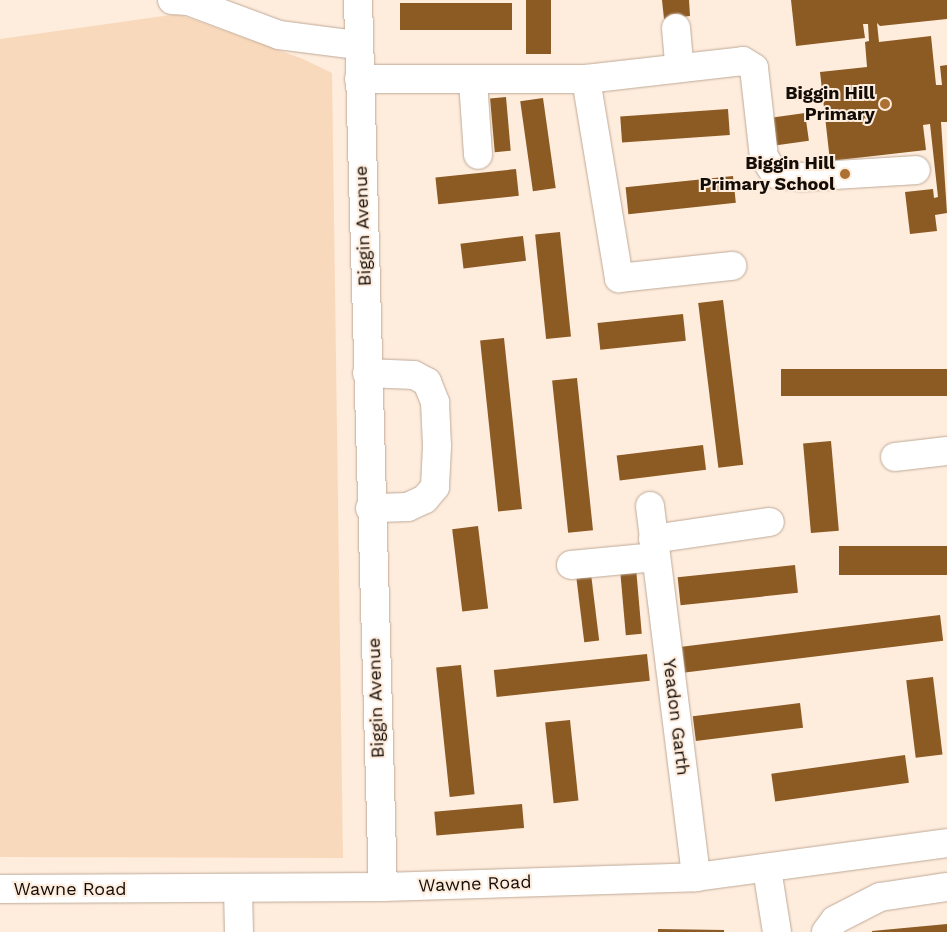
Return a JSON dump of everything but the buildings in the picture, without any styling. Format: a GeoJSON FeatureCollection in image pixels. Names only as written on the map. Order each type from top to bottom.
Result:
{"type":"FeatureCollection","features":[{"type":"Feature","properties":{"kind":"street"},"geometry":{"type":"LineString","coordinates":[[172,0],[188,0],[279,35],[357,45]]}},
{"type":"Feature","properties":{"kind":"street","name":"Biggin Avenue"},"geometry":{"type":"LineString","coordinates":[[358,0],[357,45],[370,508],[383,887]]}},
{"type":"Feature","properties":{"kind":"street"},"geometry":{"type":"LineString","coordinates":[[676,28],[689,65]]}},
{"type":"Feature","properties":{"kind":"street"},"geometry":{"type":"LineString","coordinates":[[359,79],[473,81],[586,79],[689,65],[743,61],[754,68],[764,157],[775,174],[802,177],[916,170]]}},
{"type":"Feature","properties":{"kind":"street"},"geometry":{"type":"LineString","coordinates":[[586,79],[619,278],[732,266]]}},
{"type":"Feature","properties":{"kind":"street"},"geometry":{"type":"LineString","coordinates":[[473,81],[478,155]]}},
{"type":"Feature","properties":{"kind":"street"},"geometry":{"type":"LineString","coordinates":[[367,373],[414,375],[427,382],[435,402],[437,446],[435,487],[425,500],[408,507],[370,508]]}},
{"type":"Feature","properties":{"kind":"street"},"geometry":{"type":"LineString","coordinates":[[895,457],[947,451]]}},
{"type":"Feature","properties":{"kind":"street","name":"Yeadon Garth"},"geometry":{"type":"LineString","coordinates":[[650,506],[696,877]]}},
{"type":"Feature","properties":{"kind":"street"},"geometry":{"type":"LineString","coordinates":[[571,565],[770,522]]}},
{"type":"Feature","properties":{"kind":"street","name":"Wawne Road"},"geometry":{"type":"LineString","coordinates":[[0,889],[383,887],[696,877],[947,843]]}},
{"type":"Feature","properties":{"kind":"street"},"geometry":{"type":"LineString","coordinates":[[767,868],[777,932]]}},
{"type":"Feature","properties":{"kind":"street"},"geometry":{"type":"LineString","coordinates":[[826,932],[835,920],[880,897],[947,887]]}},
{"type":"Feature","properties":{"kind":"street"},"geometry":{"type":"LineString","coordinates":[[238,889],[239,932]]}},
{"type":"Feature","properties":{"kind":"shaded area"},"geometry":{"type":"Polygon","coordinates":[[[178,14],[303,59],[332,73],[343,858],[0,857],[0,39],[178,14]]]}},
{"type":"Feature","properties":{"kind":"place","name":"Biggin Hill Primary"},"geometry":{"type":"Point","coordinates":[885,104]}},
{"type":"Feature","properties":{"kind":"place","name":"Biggin Hill Primary School"},"geometry":{"type":"Point","coordinates":[845,174]}}]}
